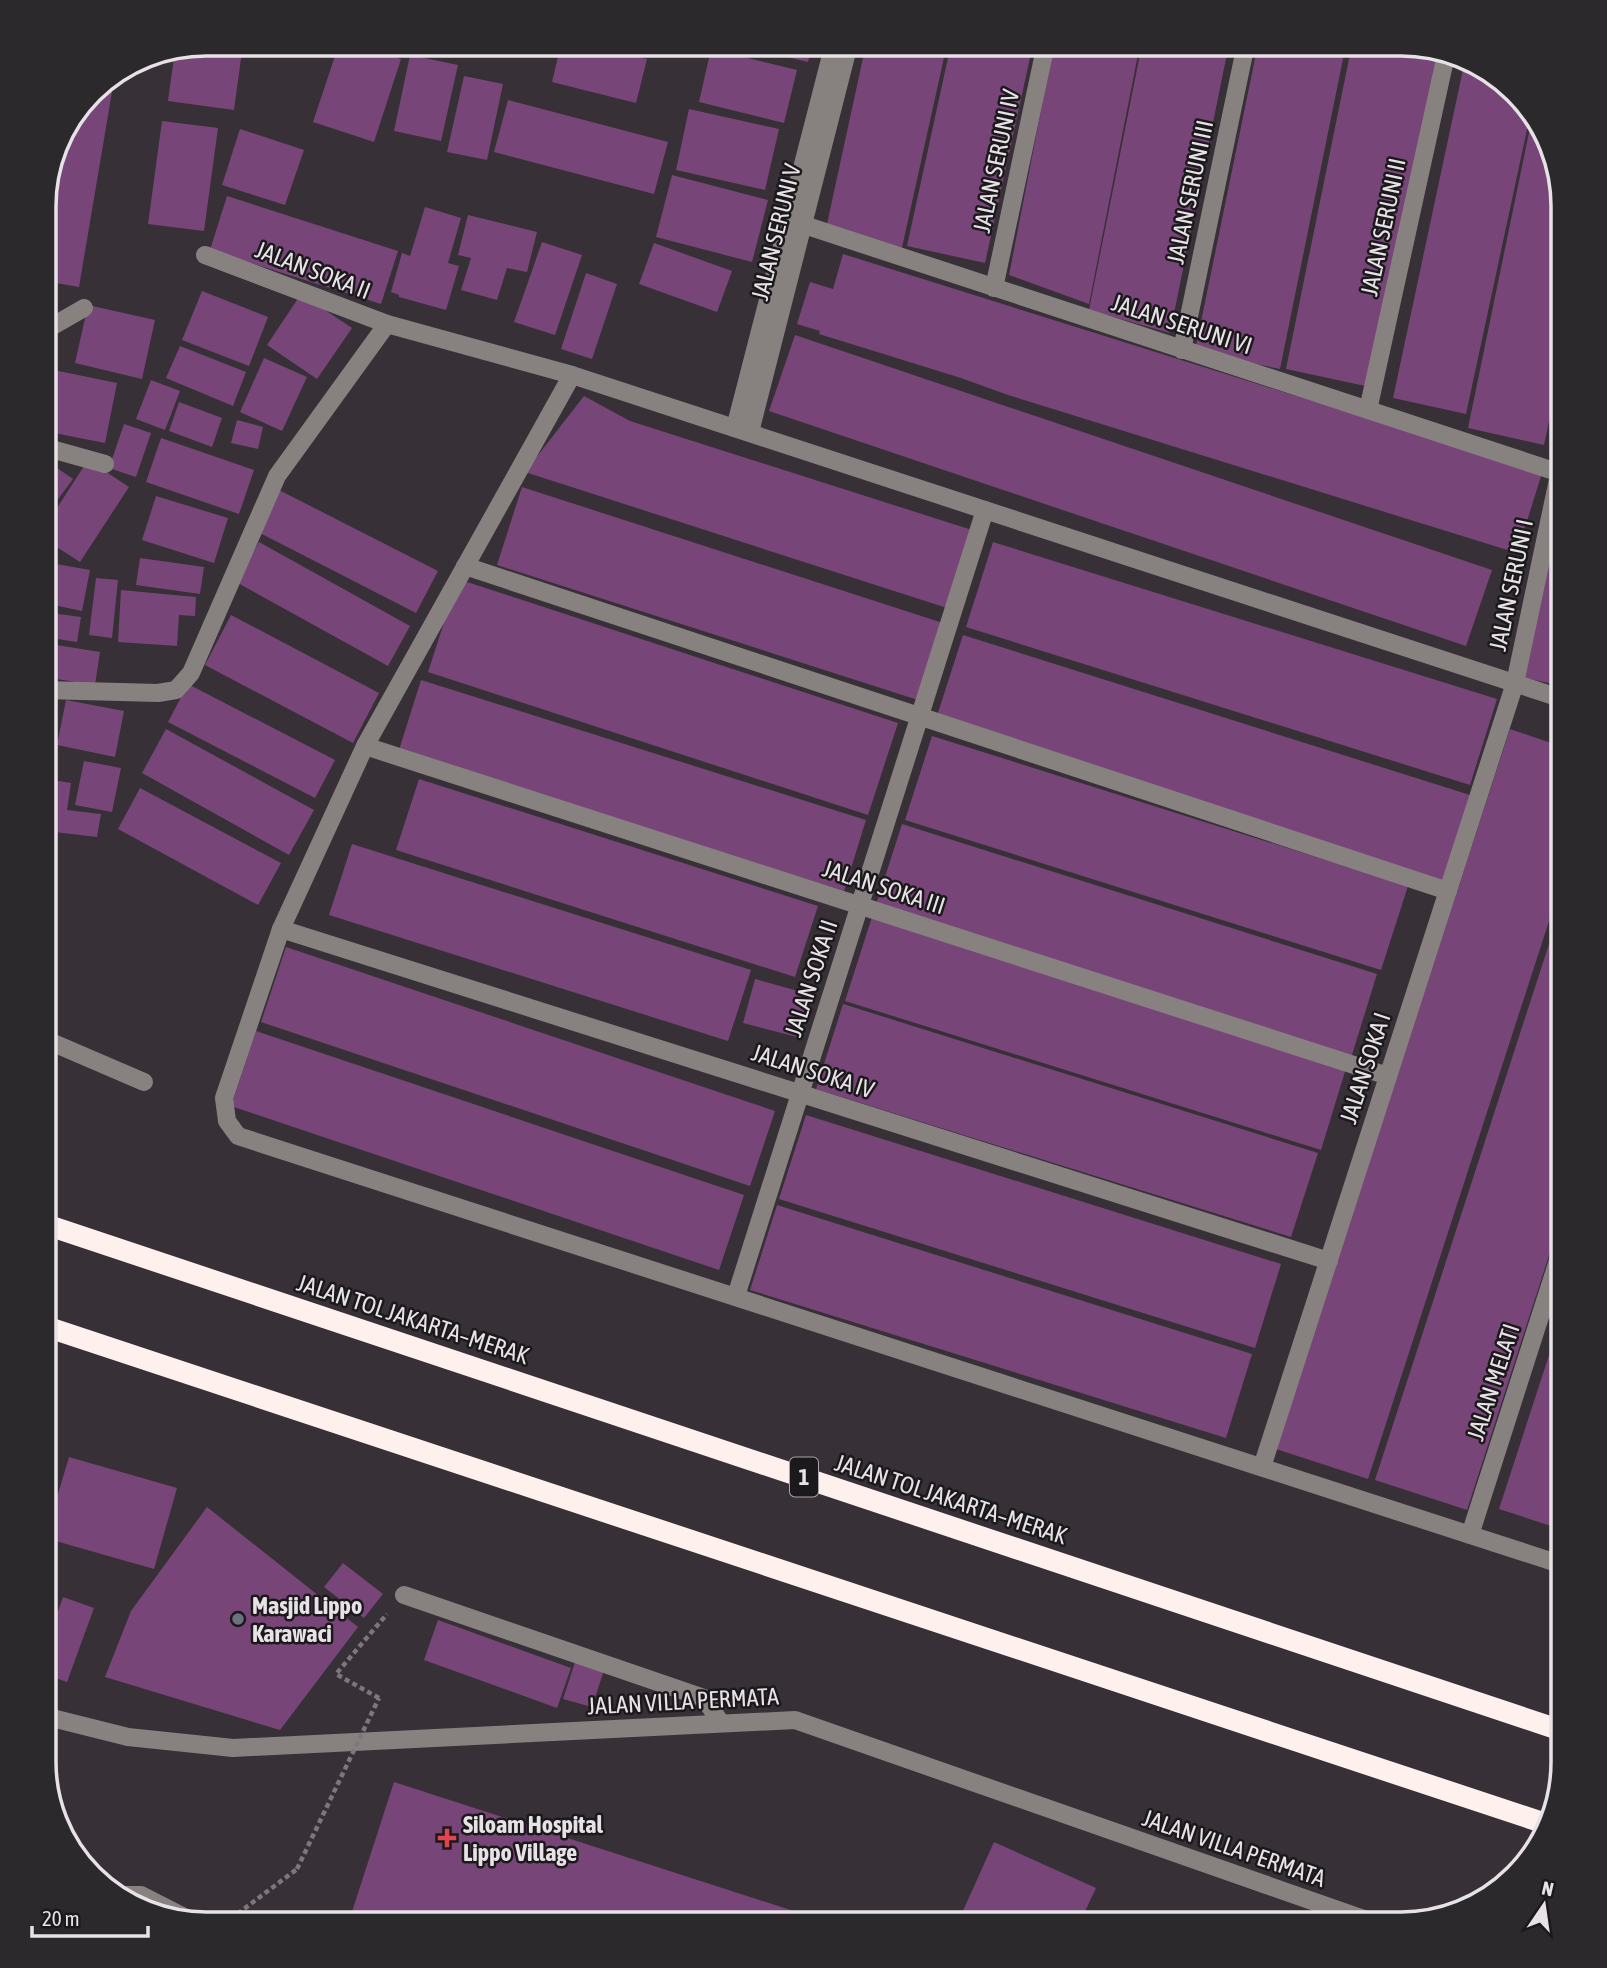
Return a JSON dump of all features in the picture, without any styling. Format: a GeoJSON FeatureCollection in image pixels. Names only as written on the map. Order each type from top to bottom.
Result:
{"type":"FeatureCollection","features":[{"type":"Feature","properties":{"kind":"highway","name":"JALAN TOL JAKARTA–MERAK"},"geometry":{"type":"LineString","coordinates":[[56,1228],[1551,1727]]}},
{"type":"Feature","properties":{"kind":"highway"},"geometry":{"type":"LineString","coordinates":[[56,1330],[1539,1821]]}},
{"type":"Feature","properties":{"kind":"street","name":"JALAN SERUNI V"},"geometry":{"type":"LineString","coordinates":[[742,430],[827,100],[832,56]]}},
{"type":"Feature","properties":{"kind":"street","name":"JALAN SERUNI V"},"geometry":{"type":"LineString","coordinates":[[827,100],[844,56]]}},
{"type":"Feature","properties":{"kind":"street","name":"JALAN SERUNI IV"},"geometry":{"type":"LineString","coordinates":[[994,288],[1043,56]]}},
{"type":"Feature","properties":{"kind":"street","name":"JALAN SERUNI III"},"geometry":{"type":"LineString","coordinates":[[1182,350],[1243,56]]}},
{"type":"Feature","properties":{"kind":"street","name":"JALAN SERUNI II"},"geometry":{"type":"LineString","coordinates":[[1368,410],[1445,63]]}},
{"type":"Feature","properties":{"kind":"street","name":"JALAN SERUNI VI"},"geometry":{"type":"LineString","coordinates":[[796,223],[1368,410],[1551,461]]}},
{"type":"Feature","properties":{"kind":"street","name":"JALAN SOKA II"},"geometry":{"type":"LineString","coordinates":[[56,690],[158,694],[176,690],[191,673],[277,476],[387,324],[205,255]]}},
{"type":"Feature","properties":{"kind":"street"},"geometry":{"type":"LineString","coordinates":[[56,324],[84,309]]}},
{"type":"Feature","properties":{"kind":"street"},"geometry":{"type":"LineString","coordinates":[[387,324],[572,375],[1551,695]]}},
{"type":"Feature","properties":{"kind":"street"},"geometry":{"type":"LineString","coordinates":[[572,375],[365,746],[281,929],[224,1098],[227,1121],[238,1136],[1551,1561]]}},
{"type":"Feature","properties":{"kind":"street"},"geometry":{"type":"LineString","coordinates":[[56,450],[105,464]]}},
{"type":"Feature","properties":{"kind":"street","name":"JALAN SOKA II"},"geometry":{"type":"LineString","coordinates":[[736,1296],[985,510]]}},
{"type":"Feature","properties":{"kind":"street","name":"JALAN SERUNI I"},"geometry":{"type":"LineString","coordinates":[[1515,683],[1551,512]]}},
{"type":"Feature","properties":{"kind":"street"},"geometry":{"type":"LineString","coordinates":[[465,566],[1448,891]]}},
{"type":"Feature","properties":{"kind":"street","name":"JALAN SOKA I"},"geometry":{"type":"LineString","coordinates":[[1262,1467],[1515,683]]}},
{"type":"Feature","properties":{"kind":"street","name":"JALAN SOKA III"},"geometry":{"type":"LineString","coordinates":[[365,746],[1388,1076]]}},
{"type":"Feature","properties":{"kind":"street","name":"JALAN SOKA IV"},"geometry":{"type":"LineString","coordinates":[[281,929],[1329,1261]]}},
{"type":"Feature","properties":{"kind":"street"},"geometry":{"type":"LineString","coordinates":[[56,1044],[144,1082]]}},
{"type":"Feature","properties":{"kind":"street","name":"JALAN MELATI"},"geometry":{"type":"LineString","coordinates":[[1469,1535],[1551,1282]]}},
{"type":"Feature","properties":{"kind":"street"},"geometry":{"type":"LineString","coordinates":[[404,1595],[704,1698],[721,1723]]}},
{"type":"Feature","properties":{"kind":"street","name":"JALAN VILLA PERMATA"},"geometry":{"type":"LineString","coordinates":[[56,1719],[128,1737],[233,1748],[795,1720],[1344,1912]]}},
{"type":"Feature","properties":{"kind":"street"},"geometry":{"type":"LineString","coordinates":[[136,1895],[161,1905]]}},
{"type":"Feature","properties":{"kind":"path"},"geometry":{"type":"LineString","coordinates":[[240,1912],[297,1869],[379,1698],[335,1674],[404,1595]]}},
{"type":"Feature","properties":{"kind":"building"},"geometry":{"type":"Polygon","coordinates":[[[196,56],[241,56],[234,110],[168,101],[174,60],[196,56]]]}},
{"type":"Feature","properties":{"kind":"building"},"geometry":{"type":"Polygon","coordinates":[[[335,56],[392,56],[401,59],[374,142],[313,122],[335,56]]]}},
{"type":"Feature","properties":{"kind":"building"},"geometry":{"type":"Polygon","coordinates":[[[410,56],[458,65],[441,141],[394,131],[410,56]]]}},
{"type":"Feature","properties":{"kind":"building"},"geometry":{"type":"Polygon","coordinates":[[[558,56],[635,56],[647,59],[636,103],[552,82],[558,56]]]}},
{"type":"Feature","properties":{"kind":"building"},"geometry":{"type":"Polygon","coordinates":[[[709,56],[740,56],[797,70],[784,123],[699,102],[709,56]]]}},
{"type":"Feature","properties":{"kind":"building"},"geometry":{"type":"Polygon","coordinates":[[[783,56],[809,56],[808,62],[783,56]]]}},
{"type":"Feature","properties":{"kind":"building"},"geometry":{"type":"Polygon","coordinates":[[[863,56],[944,56],[901,252],[827,224],[863,56]]]}},
{"type":"Feature","properties":{"kind":"building"},"geometry":{"type":"Polygon","coordinates":[[[948,56],[1030,56],[985,263],[907,246],[948,56]]]}},
{"type":"Feature","properties":{"kind":"building"},"geometry":{"type":"Polygon","coordinates":[[[1052,56],[1138,56],[1089,304],[1009,275],[1052,56]]]}},
{"type":"Feature","properties":{"kind":"building"},"geometry":{"type":"Polygon","coordinates":[[[1140,56],[1227,56],[1170,333],[1089,310],[1140,56]]]}},
{"type":"Feature","properties":{"kind":"building"},"geometry":{"type":"Polygon","coordinates":[[[1256,56],[1344,56],[1280,369],[1195,351],[1256,56]]]}},
{"type":"Feature","properties":{"kind":"building"},"geometry":{"type":"Polygon","coordinates":[[[1350,56],[1411,56],[1437,60],[1370,387],[1286,369],[1350,56]]]}},
{"type":"Feature","properties":{"kind":"building"},"geometry":{"type":"Polygon","coordinates":[[[1463,69],[1493,87],[1528,125],[1466,414],[1393,398],[1463,69]]]}},
{"type":"Feature","properties":{"kind":"building"},"geometry":{"type":"Polygon","coordinates":[[[464,76],[503,84],[487,160],[447,152],[464,76]]]}},
{"type":"Feature","properties":{"kind":"building"},"geometry":{"type":"Polygon","coordinates":[[[113,88],[79,287],[56,283],[57,186],[67,148],[81,122],[113,88]]]}},
{"type":"Feature","properties":{"kind":"building"},"geometry":{"type":"Polygon","coordinates":[[[508,100],[668,142],[654,194],[494,152],[508,100]]]}},
{"type":"Feature","properties":{"kind":"building"},"geometry":{"type":"Polygon","coordinates":[[[689,109],[779,129],[765,190],[676,170],[689,109]]]}},
{"type":"Feature","properties":{"kind":"building"},"geometry":{"type":"Polygon","coordinates":[[[162,121],[218,128],[204,231],[148,224],[162,121]]]}},
{"type":"Feature","properties":{"kind":"building"},"geometry":{"type":"Polygon","coordinates":[[[1530,128],[1543,157],[1550,186],[1551,411],[1544,445],[1468,428],[1530,128]]]}},
{"type":"Feature","properties":{"kind":"building"},"geometry":{"type":"Polygon","coordinates":[[[240,129],[304,150],[285,205],[222,185],[240,129]]]}},
{"type":"Feature","properties":{"kind":"building"},"geometry":{"type":"Polygon","coordinates":[[[672,175],[768,200],[752,262],[656,237],[672,175]]]}},
{"type":"Feature","properties":{"kind":"building"},"geometry":{"type":"Polygon","coordinates":[[[227,196],[398,251],[381,304],[210,250],[227,196]]]}},
{"type":"Feature","properties":{"kind":"building"},"geometry":{"type":"Polygon","coordinates":[[[425,207],[461,218],[448,263],[459,266],[446,310],[399,297],[391,292],[402,253],[410,256],[425,207]]]}},
{"type":"Feature","properties":{"kind":"building"},"geometry":{"type":"Polygon","coordinates":[[[468,215],[537,232],[527,272],[507,268],[497,300],[461,290],[471,258],[458,255],[468,215]]]}},
{"type":"Feature","properties":{"kind":"building"},"geometry":{"type":"Polygon","coordinates":[[[542,242],[582,255],[555,335],[514,322],[542,242]]]}},
{"type":"Feature","properties":{"kind":"building"},"geometry":{"type":"Polygon","coordinates":[[[654,243],[732,271],[717,312],[639,284],[654,243]]]}},
{"type":"Feature","properties":{"kind":"building"},"geometry":{"type":"Polygon","coordinates":[[[843,254],[1542,473],[1517,553],[1008,395],[819,334],[820,331],[797,324],[810,282],[833,289],[843,254]]]}},
{"type":"Feature","properties":{"kind":"building"},"geometry":{"type":"Polygon","coordinates":[[[586,273],[617,284],[592,359],[561,349],[586,273]]]}},
{"type":"Feature","properties":{"kind":"building"},"geometry":{"type":"Polygon","coordinates":[[[202,291],[268,317],[249,366],[182,340],[202,291]]]}},
{"type":"Feature","properties":{"kind":"building"},"geometry":{"type":"Polygon","coordinates":[[[301,294],[352,328],[317,379],[267,345],[301,294]]]}},
{"type":"Feature","properties":{"kind":"building"},"geometry":{"type":"Polygon","coordinates":[[[88,305],[155,320],[142,379],[75,363],[88,305]]]}},
{"type":"Feature","properties":{"kind":"building"},"geometry":{"type":"Polygon","coordinates":[[[795,335],[1492,570],[1466,646],[769,411],[795,335]]]}},
{"type":"Feature","properties":{"kind":"building"},"geometry":{"type":"Polygon","coordinates":[[[180,346],[246,372],[233,406],[166,378],[180,346]]]}},
{"type":"Feature","properties":{"kind":"building"},"geometry":{"type":"Polygon","coordinates":[[[264,358],[307,377],[282,431],[240,412],[264,358]]]}},
{"type":"Feature","properties":{"kind":"building"},"geometry":{"type":"Polygon","coordinates":[[[56,370],[117,383],[105,443],[56,433],[56,370]]]}},
{"type":"Feature","properties":{"kind":"building"},"geometry":{"type":"Polygon","coordinates":[[[151,380],[180,391],[165,430],[136,419],[151,380]]]}},
{"type":"Feature","properties":{"kind":"building"},"geometry":{"type":"Polygon","coordinates":[[[584,396],[630,421],[972,530],[947,608],[525,472],[584,396]]]}},
{"type":"Feature","properties":{"kind":"building"},"geometry":{"type":"Polygon","coordinates":[[[179,402],[222,418],[212,447],[169,431],[179,402]]]}},
{"type":"Feature","properties":{"kind":"building"},"geometry":{"type":"Polygon","coordinates":[[[237,420],[263,427],[258,449],[231,443],[237,420]]]}},
{"type":"Feature","properties":{"kind":"building"},"geometry":{"type":"Polygon","coordinates":[[[124,424],[151,433],[136,477],[109,468],[124,424]]]}},
{"type":"Feature","properties":{"kind":"building"},"geometry":{"type":"Polygon","coordinates":[[[161,438],[254,470],[239,514],[146,482],[161,438]]]}},
{"type":"Feature","properties":{"kind":"building"},"geometry":{"type":"Polygon","coordinates":[[[88,460],[129,487],[80,562],[56,547],[56,509],[88,460]]]}},
{"type":"Feature","properties":{"kind":"building"},"geometry":{"type":"Polygon","coordinates":[[[56,467],[73,479],[56,502],[56,467]]]}},
{"type":"Feature","properties":{"kind":"building"},"geometry":{"type":"Polygon","coordinates":[[[522,487],[943,623],[918,700],[497,565],[522,487]]]}},
{"type":"Feature","properties":{"kind":"building"},"geometry":{"type":"Polygon","coordinates":[[[279,490],[438,571],[416,613],[258,532],[279,490]]]}},
{"type":"Feature","properties":{"kind":"building"},"geometry":{"type":"Polygon","coordinates":[[[156,496],[228,518],[214,563],[142,540],[156,496]]]}},
{"type":"Feature","properties":{"kind":"building"},"geometry":{"type":"Polygon","coordinates":[[[259,542],[410,626],[388,666],[236,582],[259,542]]]}},
{"type":"Feature","properties":{"kind":"building"},"geometry":{"type":"Polygon","coordinates":[[[993,542],[1497,699],[1470,785],[966,627],[993,542]]]}},
{"type":"Feature","properties":{"kind":"building"},"geometry":{"type":"Polygon","coordinates":[[[1551,544],[1551,683],[1521,677],[1551,544]]]}},
{"type":"Feature","properties":{"kind":"building"},"geometry":{"type":"Polygon","coordinates":[[[140,558],[204,567],[200,594],[136,585],[140,558]]]}},
{"type":"Feature","properties":{"kind":"building"},"geometry":{"type":"Polygon","coordinates":[[[56,564],[90,570],[82,611],[56,606],[56,564]]]}},
{"type":"Feature","properties":{"kind":"building"},"geometry":{"type":"Polygon","coordinates":[[[96,578],[118,580],[112,638],[89,635],[96,578]]]}},
{"type":"Feature","properties":{"kind":"building"},"geometry":{"type":"Polygon","coordinates":[[[458,579],[898,723],[868,815],[428,672],[458,579]]]}},
{"type":"Feature","properties":{"kind":"building"},"geometry":{"type":"Polygon","coordinates":[[[121,590],[196,597],[195,616],[179,615],[177,646],[118,642],[121,590]]]}},
{"type":"Feature","properties":{"kind":"building"},"geometry":{"type":"Polygon","coordinates":[[[56,614],[81,617],[77,642],[56,639],[56,614]]]}},
{"type":"Feature","properties":{"kind":"building"},"geometry":{"type":"Polygon","coordinates":[[[231,615],[379,693],[353,743],[205,665],[231,615]]]}},
{"type":"Feature","properties":{"kind":"building"},"geometry":{"type":"Polygon","coordinates":[[[963,635],[1470,795],[1445,881],[936,719],[963,635]]]}},
{"type":"Feature","properties":{"kind":"building"},"geometry":{"type":"Polygon","coordinates":[[[56,645],[100,652],[95,685],[56,679],[56,645]]]}},
{"type":"Feature","properties":{"kind":"building"},"geometry":{"type":"Polygon","coordinates":[[[421,680],[866,820],[844,891],[399,750],[421,680]]]}},
{"type":"Feature","properties":{"kind":"building"},"geometry":{"type":"Polygon","coordinates":[[[188,684],[335,760],[315,798],[168,722],[188,684]]]}},
{"type":"Feature","properties":{"kind":"building"},"geometry":{"type":"Polygon","coordinates":[[[66,700],[124,711],[115,757],[57,745],[66,700]]]}},
{"type":"Feature","properties":{"kind":"building"},"geometry":{"type":"Polygon","coordinates":[[[166,729],[314,810],[289,855],[142,773],[166,729]]]}},
{"type":"Feature","properties":{"kind":"building"},"geometry":{"type":"Polygon","coordinates":[[[1510,729],[1551,743],[1551,915],[1368,1479],[1276,1449],[1510,729]]]}},
{"type":"Feature","properties":{"kind":"building"},"geometry":{"type":"Polygon","coordinates":[[[932,736],[1408,886],[1381,970],[905,820],[932,736]]]}},
{"type":"Feature","properties":{"kind":"building"},"geometry":{"type":"Polygon","coordinates":[[[84,761],[121,768],[112,812],[75,805],[84,761]]]}},
{"type":"Feature","properties":{"kind":"building"},"geometry":{"type":"Polygon","coordinates":[[[419,779],[818,906],[795,977],[396,850],[419,779]]]}},
{"type":"Feature","properties":{"kind":"building"},"geometry":{"type":"Polygon","coordinates":[[[56,781],[71,783],[67,810],[101,814],[97,837],[56,832],[56,781]]]}},
{"type":"Feature","properties":{"kind":"building"},"geometry":{"type":"Polygon","coordinates":[[[140,788],[281,863],[258,905],[118,829],[140,788]]]}},
{"type":"Feature","properties":{"kind":"building"},"geometry":{"type":"Polygon","coordinates":[[[902,824],[1377,974],[1351,1058],[875,908],[902,824]]]}},
{"type":"Feature","properties":{"kind":"building"},"geometry":{"type":"Polygon","coordinates":[[[352,844],[751,970],[728,1041],[329,915],[352,844]]]}},
{"type":"Feature","properties":{"kind":"building"},"geometry":{"type":"Polygon","coordinates":[[[872,917],[1347,1065],[1321,1150],[845,1001],[872,917]]]}},
{"type":"Feature","properties":{"kind":"building"},"geometry":{"type":"Polygon","coordinates":[[[1551,938],[1551,1249],[1467,1510],[1375,1480],[1551,938]]]}},
{"type":"Feature","properties":{"kind":"building"},"geometry":{"type":"Polygon","coordinates":[[[286,947],[775,1111],[750,1186],[261,1022],[286,947]]]}},
{"type":"Feature","properties":{"kind":"building"},"geometry":{"type":"Polygon","coordinates":[[[755,979],[809,994],[797,1037],[743,1023],[755,979]]]}},
{"type":"Feature","properties":{"kind":"building"},"geometry":{"type":"Polygon","coordinates":[[[843,1004],[1318,1153],[1291,1237],[816,1089],[843,1004]]]}},
{"type":"Feature","properties":{"kind":"building"},"geometry":{"type":"Polygon","coordinates":[[[256,1031],[744,1195],[719,1270],[231,1106],[256,1031]]]}},
{"type":"Feature","properties":{"kind":"building"},"geometry":{"type":"Polygon","coordinates":[[[806,1115],[1281,1264],[1255,1348],[779,1199],[806,1115]]]}},
{"type":"Feature","properties":{"kind":"building"},"geometry":{"type":"Polygon","coordinates":[[[777,1205],[1252,1354],[1226,1438],[750,1290],[777,1205]]]}},
{"type":"Feature","properties":{"kind":"building"},"geometry":{"type":"Polygon","coordinates":[[[1551,1349],[1551,1526],[1499,1509],[1551,1349]]]}},
{"type":"Feature","properties":{"kind":"building"},"geometry":{"type":"Polygon","coordinates":[[[69,1457],[177,1488],[154,1569],[56,1541],[56,1501],[69,1457]]]}},
{"type":"Feature","properties":{"kind":"building","name":"Masjid Lippo Karawaci"},"geometry":{"type":"Polygon","coordinates":[[[207,1507],[358,1627],[280,1730],[105,1677],[131,1611],[207,1507]]]}},
{"type":"Feature","properties":{"kind":"building"},"geometry":{"type":"Polygon","coordinates":[[[343,1563],[383,1594],[364,1618],[324,1587],[343,1563]]]}},
{"type":"Feature","properties":{"kind":"building"},"geometry":{"type":"Polygon","coordinates":[[[63,1597],[94,1608],[67,1682],[56,1678],[56,1617],[63,1597]]]}},
{"type":"Feature","properties":{"kind":"building"},"geometry":{"type":"Polygon","coordinates":[[[438,1620],[571,1668],[557,1708],[424,1660],[438,1620]]]}},
{"type":"Feature","properties":{"kind":"building"},"geometry":{"type":"Polygon","coordinates":[[[576,1659],[605,1667],[592,1707],[563,1699],[576,1659]]]}},
{"type":"Feature","properties":{"kind":"building"},"geometry":{"type":"Polygon","coordinates":[[[394,1782],[797,1912],[352,1912],[394,1782]]]}},
{"type":"Feature","properties":{"kind":"building"},"geometry":{"type":"Polygon","coordinates":[[[994,1842],[1096,1888],[1085,1912],[962,1912],[994,1842]]]}},
{"type":"Feature","properties":{"kind":"place","name":"Masjid Lippo Karawaci"},"geometry":{"type":"Point","coordinates":[238,1619]}},
{"type":"Feature","properties":{"kind":"place","name":"Siloam Hospital Lippo Village"},"geometry":{"type":"Point","coordinates":[447,1838]}}]}
